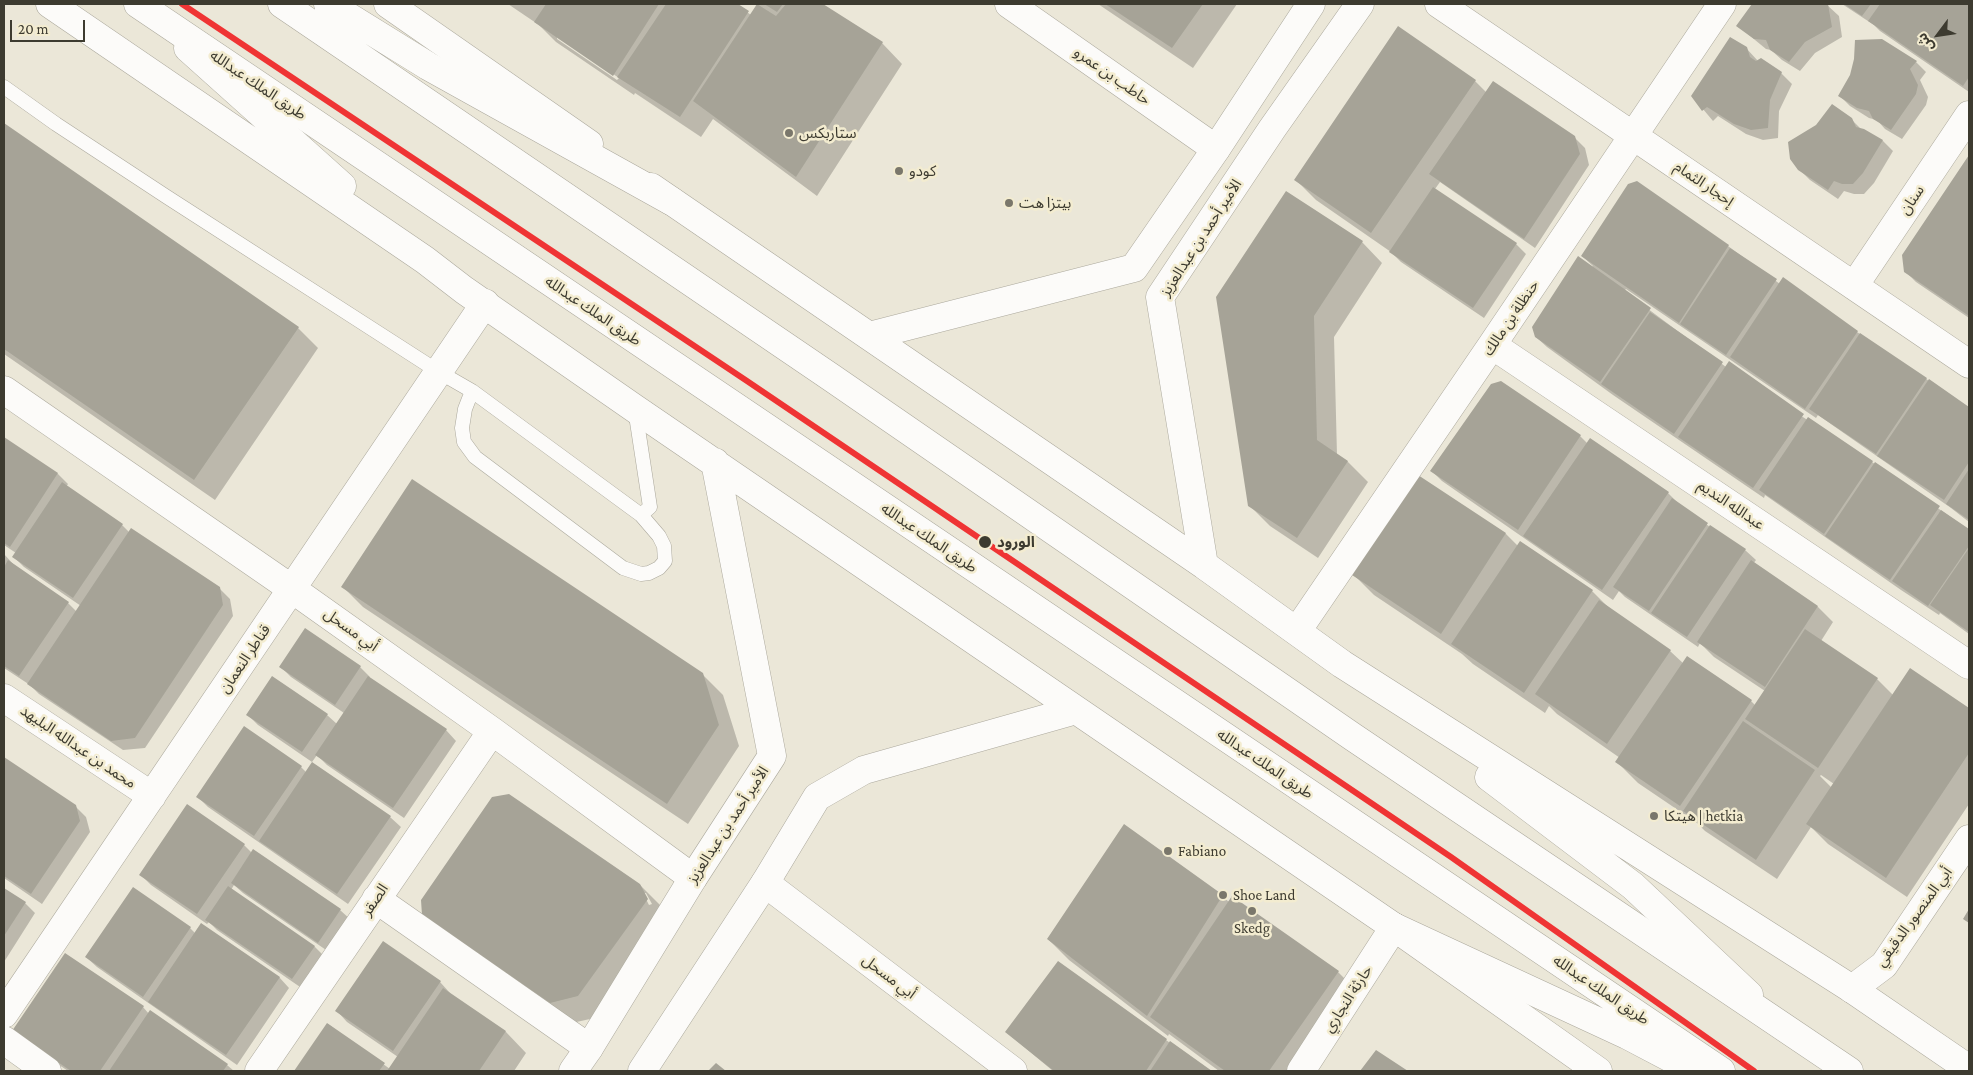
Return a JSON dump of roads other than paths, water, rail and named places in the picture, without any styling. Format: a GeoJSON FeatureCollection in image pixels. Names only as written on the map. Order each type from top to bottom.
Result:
{"type":"FeatureCollection","features":[{"type":"Feature","properties":{"kind":"main road"},"geometry":{"type":"LineString","coordinates":[[50,4],[425,260],[634,408],[1394,926],[1598,1071]]}},
{"type":"Feature","properties":{"kind":"main road"},"geometry":{"type":"LineString","coordinates":[[139,4],[425,260]]}},
{"type":"Feature","properties":{"kind":"main road","name":"طريق الملك عبدالله"},"geometry":{"type":"LineString","coordinates":[[139,4],[1721,1071]]}},
{"type":"Feature","properties":{"kind":"main road"},"geometry":{"type":"LineString","coordinates":[[282,4],[832,378],[1352,737],[1849,1071]]}},
{"type":"Feature","properties":{"kind":"main road"},"geometry":{"type":"LineString","coordinates":[[328,4],[428,66],[671,201]]}},
{"type":"Feature","properties":{"kind":"main road"},"geometry":{"type":"LineString","coordinates":[[388,4],[671,201],[1204,565],[1297,631],[1633,886],[1783,1026]]}},
{"type":"Feature","properties":{"kind":"main road","name":"حاطب بن عمرو"},"geometry":{"type":"LineString","coordinates":[[1009,4],[1216,149]]}},
{"type":"Feature","properties":{"kind":"main road"},"geometry":{"type":"LineString","coordinates":[[869,336],[1134,268],[1216,149],[1311,4]]}},
{"type":"Feature","properties":{"kind":"main road","name":"الأمير أحمد بن عبدالعزيز"},"geometry":{"type":"LineString","coordinates":[[1204,565],[1160,297],[1272,128],[1360,4]]}},
{"type":"Feature","properties":{"kind":"main road","name":"إحجار الثمام"},"geometry":{"type":"LineString","coordinates":[[1440,4],[1969,364]]}},
{"type":"Feature","properties":{"kind":"main road","name":"حنظلة بن مالك"},"geometry":{"type":"LineString","coordinates":[[1297,631],[1722,4]]}},
{"type":"Feature","properties":{"kind":"main road","name":"سنان"},"geometry":{"type":"LineString","coordinates":[[1854,286],[1969,115]]}},
{"type":"Feature","properties":{"kind":"main road","name":"قناطر النعمان"},"geometry":{"type":"LineString","coordinates":[[4,1014],[485,303]]}},
{"type":"Feature","properties":{"kind":"main road","name":"عبدالله النديم"},"geometry":{"type":"LineString","coordinates":[[1492,345],[1969,665]]}},
{"type":"Feature","properties":{"kind":"main road","name":"أبي مسحل"},"geometry":{"type":"LineString","coordinates":[[4,390],[292,589],[694,878]]}},
{"type":"Feature","properties":{"kind":"main road","name":"الأمير أحمد بن عبدالعزيز"},"geometry":{"type":"LineString","coordinates":[[573,1071],[590,1048],[694,878],[772,756],[715,462]]}},
{"type":"Feature","properties":{"kind":"main road"},"geometry":{"type":"LineString","coordinates":[[1342,664],[1852,989],[1969,1069]]}},
{"type":"Feature","properties":{"kind":"main road","name":"محمد بن عبدالله البليهد"},"geometry":{"type":"LineString","coordinates":[[4,698],[152,796]]}},
{"type":"Feature","properties":{"kind":"main road"},"geometry":{"type":"LineString","coordinates":[[642,1071],[765,883],[817,798],[864,770],[1076,710]]}},
{"type":"Feature","properties":{"kind":"main road","name":"الصقر"},"geometry":{"type":"LineString","coordinates":[[259,1071],[492,731]]}},
{"type":"Feature","properties":{"kind":"main road","name":"أبي المنصور الدقيقي"},"geometry":{"type":"LineString","coordinates":[[1852,989],[1884,965],[1969,839]]}},
{"type":"Feature","properties":{"kind":"main road","name":"أبي مسحل"},"geometry":{"type":"LineString","coordinates":[[765,883],[1009,1070]]}},
{"type":"Feature","properties":{"kind":"main road"},"geometry":{"type":"LineString","coordinates":[[376,899],[590,1048]]}},
{"type":"Feature","properties":{"kind":"main road"},"geometry":{"type":"LineString","coordinates":[[1394,926],[1627,1035],[1694,1071]]}},
{"type":"Feature","properties":{"kind":"main road","name":"حارثة النجاري"},"geometry":{"type":"LineString","coordinates":[[1302,1071],[1394,926]]}},
{"type":"Feature","properties":{"kind":"main road"},"geometry":{"type":"LineString","coordinates":[[4,1040],[47,1071]]}},
{"type":"Feature","properties":{"kind":"lane"},"geometry":{"type":"LineString","coordinates":[[4,87],[112,160],[439,372],[472,391],[641,515],[659,536],[664,546],[665,561],[659,568],[649,573],[640,574],[623,568],[475,457],[464,442],[462,428],[465,409],[472,391]]}},
{"type":"Feature","properties":{"kind":"lane"},"geometry":{"type":"LineString","coordinates":[[634,408],[650,507],[641,515]]}},
{"type":"Feature","properties":{"kind":"place","name":"ستاربكس"},"geometry":{"type":"Point","coordinates":[789,133]}},
{"type":"Feature","properties":{"kind":"place","name":"كودو"},"geometry":{"type":"Point","coordinates":[899,171]}},
{"type":"Feature","properties":{"kind":"place","name":"بيتزا هت"},"geometry":{"type":"Point","coordinates":[1009,203]}},
{"type":"Feature","properties":{"kind":"place","name":"الورود"},"geometry":{"type":"Point","coordinates":[985,542]}},
{"type":"Feature","properties":{"kind":"place","name":"هيتكا | hetkia"},"geometry":{"type":"Point","coordinates":[1654,816]}},
{"type":"Feature","properties":{"kind":"place","name":"Fabiano"},"geometry":{"type":"Point","coordinates":[1168,851]}},
{"type":"Feature","properties":{"kind":"place","name":"Shoe Land"},"geometry":{"type":"Point","coordinates":[1223,895]}},
{"type":"Feature","properties":{"kind":"place","name":"Skedg"},"geometry":{"type":"Point","coordinates":[1252,911]}}]}
